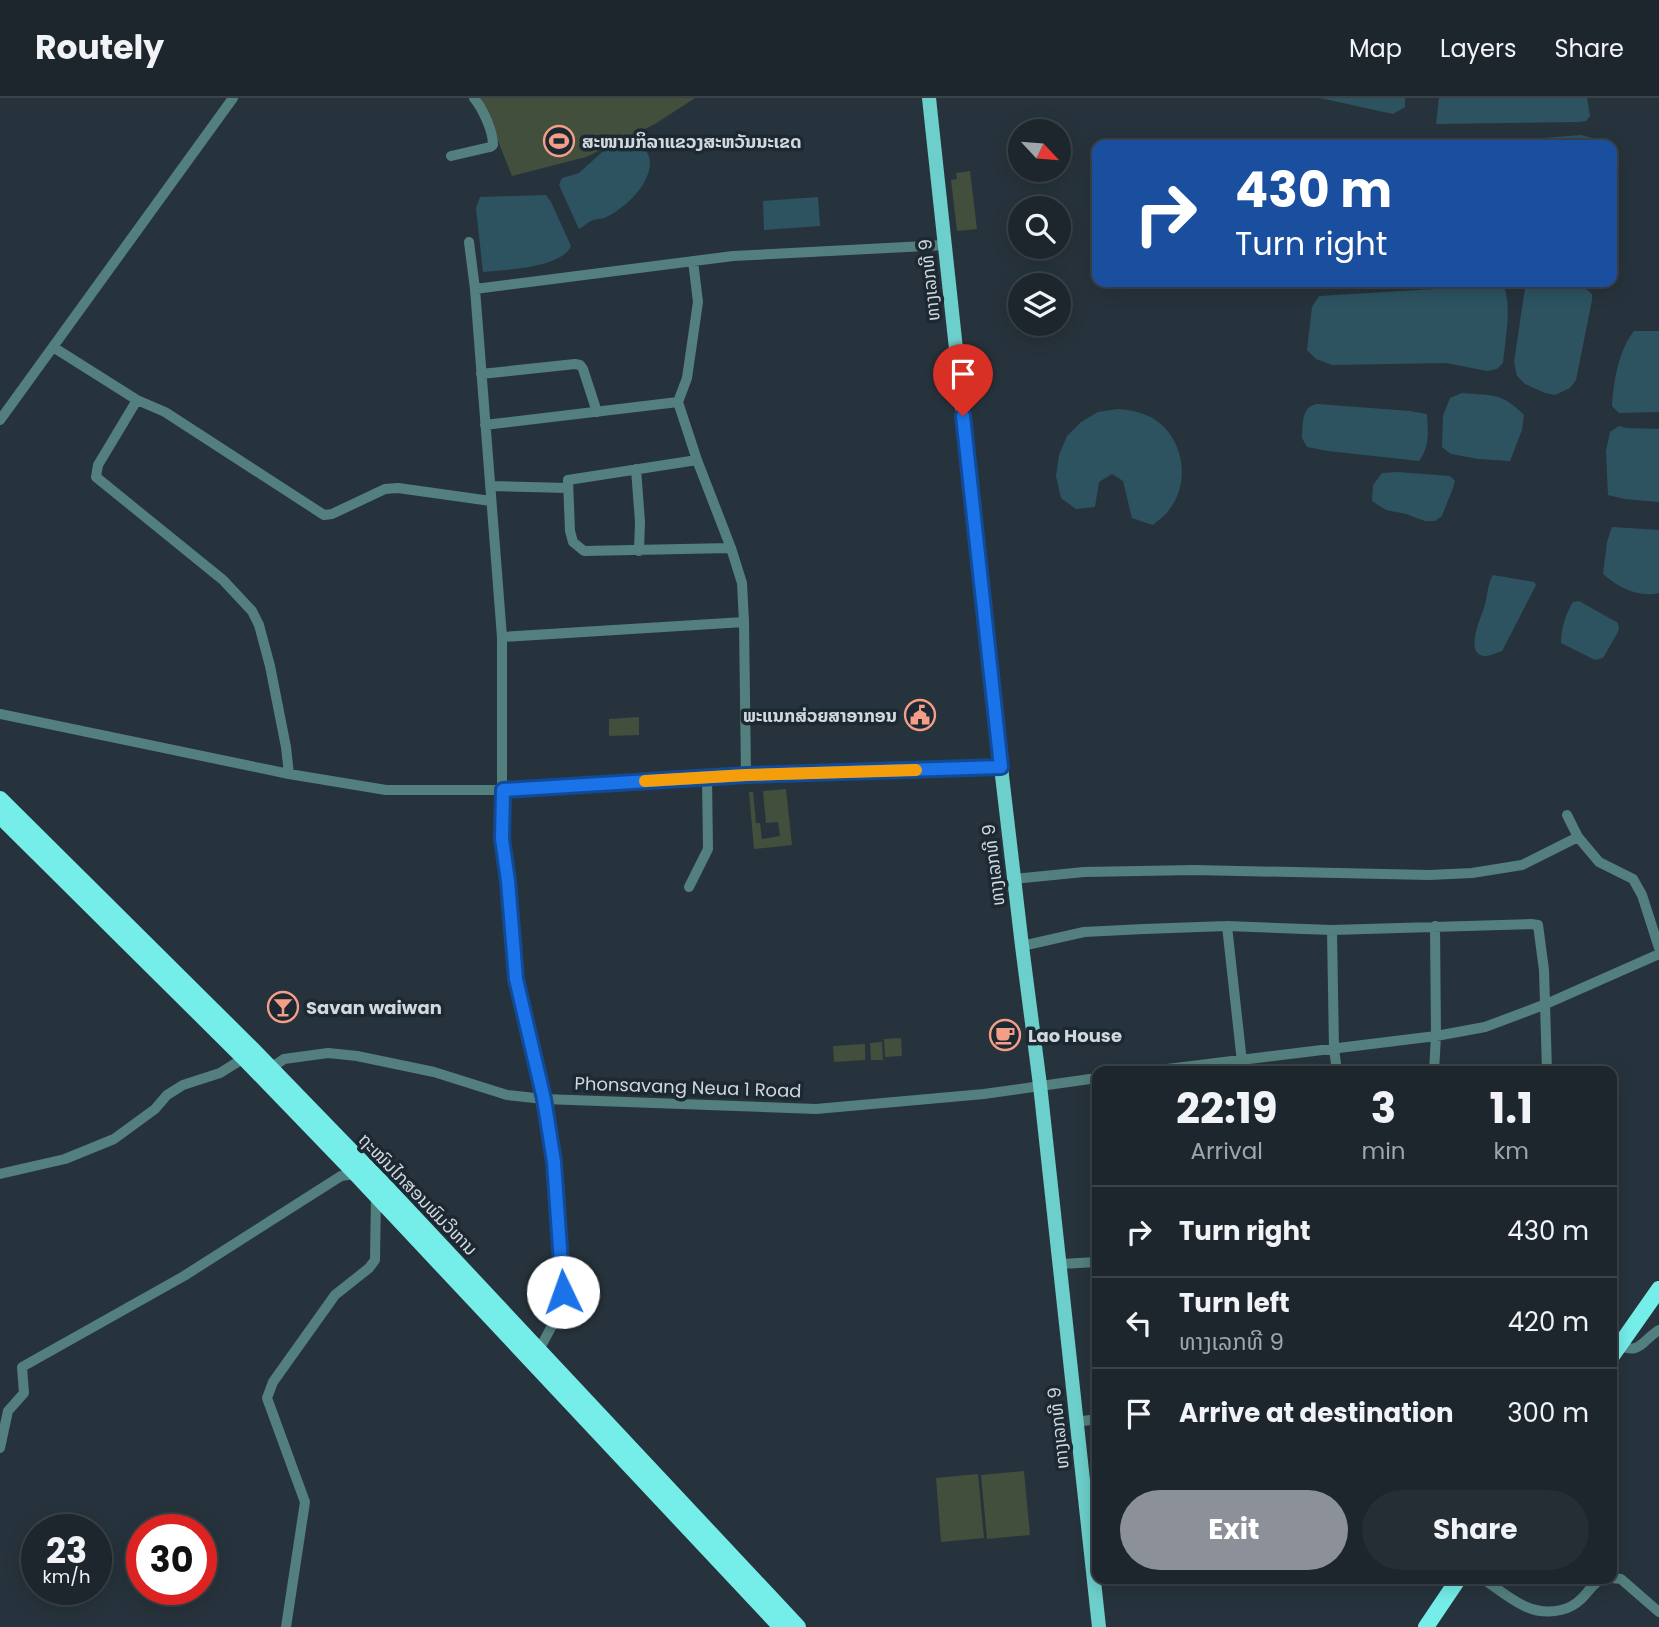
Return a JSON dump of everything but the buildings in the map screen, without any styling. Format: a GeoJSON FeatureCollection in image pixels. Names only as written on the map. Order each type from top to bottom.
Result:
{"type":"FeatureCollection","features":[{"type":"Feature","properties":{"kind":"highway","name":"ຖະໜົນໄກສອນພົມວິຫານ"},"geometry":{"type":"LineString","coordinates":[[0,799],[539,1350],[798,1627]]}},
{"type":"Feature","properties":{"kind":"highway","name":"ຖະໜົນໄກສອນພົມວິຫານ"},"geometry":{"type":"LineString","coordinates":[[0,816],[244,1058],[266,1072],[356,1174],[780,1627]]}},
{"type":"Feature","properties":{"kind":"highway"},"geometry":{"type":"LineString","coordinates":[[1617,1343],[1659,1289]]}},
{"type":"Feature","properties":{"kind":"highway"},"geometry":{"type":"LineString","coordinates":[[1426,1627],[1455,1584]]}},
{"type":"Feature","properties":{"kind":"main road","name":"ທາງເລກທີ 9"},"geometry":{"type":"LineString","coordinates":[[929,98],[1001,767],[1040,1085],[1092,1565]]}},
{"type":"Feature","properties":{"kind":"main road","name":"ທາງເລກທີ 9"},"geometry":{"type":"LineString","coordinates":[[1094,1584],[1099,1627]]}},
{"type":"Feature","properties":{"kind":"street"},"geometry":{"type":"LineString","coordinates":[[0,420],[233,98]]}},
{"type":"Feature","properties":{"kind":"street"},"geometry":{"type":"LineString","coordinates":[[451,156],[493,145],[492,135],[474,98]]}},
{"type":"Feature","properties":{"kind":"street"},"geometry":{"type":"LineString","coordinates":[[469,242],[502,638],[502,839],[516,979],[544,1099],[554,1162],[563,1292],[555,1320],[539,1350]]}},
{"type":"Feature","properties":{"kind":"street"},"geometry":{"type":"LineString","coordinates":[[475,289],[733,256],[945,245]]}},
{"type":"Feature","properties":{"kind":"street"},"geometry":{"type":"LineString","coordinates":[[693,261],[698,302],[687,378],[678,402],[742,583],[746,775]]}},
{"type":"Feature","properties":{"kind":"street"},"geometry":{"type":"LineString","coordinates":[[53,347],[138,400],[165,412],[324,515],[332,514],[385,489],[398,488],[491,501]]}},
{"type":"Feature","properties":{"kind":"street"},"geometry":{"type":"LineString","coordinates":[[481,374],[580,365],[597,412]]}},
{"type":"Feature","properties":{"kind":"street"},"geometry":{"type":"LineString","coordinates":[[138,400],[99,465],[96,477],[223,580],[252,611],[259,625],[270,666],[289,774]]}},
{"type":"Feature","properties":{"kind":"street"},"geometry":{"type":"LineString","coordinates":[[485,425],[678,402]]}},
{"type":"Feature","properties":{"kind":"street"},"geometry":{"type":"LineString","coordinates":[[697,460],[568,480],[570,531],[573,542],[584,551],[731,548]]}},
{"type":"Feature","properties":{"kind":"street"},"geometry":{"type":"LineString","coordinates":[[636,469],[639,551]]}},
{"type":"Feature","properties":{"kind":"street"},"geometry":{"type":"LineString","coordinates":[[490,486],[568,488]]}},
{"type":"Feature","properties":{"kind":"street"},"geometry":{"type":"LineString","coordinates":[[502,638],[744,622]]}},
{"type":"Feature","properties":{"kind":"street"},"geometry":{"type":"LineString","coordinates":[[0,714],[289,774],[386,790],[503,790],[746,775],[1001,767]]}},
{"type":"Feature","properties":{"kind":"street"},"geometry":{"type":"LineString","coordinates":[[689,887],[708,849],[707,778]]}},
{"type":"Feature","properties":{"kind":"street"},"geometry":{"type":"LineString","coordinates":[[1566,816],[1578,837],[1599,862],[1633,879],[1643,895],[1659,948]]}},
{"type":"Feature","properties":{"kind":"street"},"geometry":{"type":"LineString","coordinates":[[1014,879],[1084,872],[1194,870],[1429,875],[1472,873],[1522,865],[1578,837]]}},
{"type":"Feature","properties":{"kind":"street"},"geometry":{"type":"LineString","coordinates":[[1021,946],[1084,932],[1227,926],[1332,930],[1531,923],[1538,925],[1544,970],[1547,1066]]}},
{"type":"Feature","properties":{"kind":"street"},"geometry":{"type":"LineString","coordinates":[[1227,926],[1243,1065],[1334,1048],[1436,1036],[1485,1027],[1546,1004],[1659,954]]}},
{"type":"Feature","properties":{"kind":"street"},"geometry":{"type":"LineString","coordinates":[[1434,1066],[1435,926]]}},
{"type":"Feature","properties":{"kind":"street"},"geometry":{"type":"LineString","coordinates":[[1332,930],[1336,1066]]}},
{"type":"Feature","properties":{"kind":"street","name":"Phonsavang Neua 1 Road"},"geometry":{"type":"LineString","coordinates":[[266,1072],[284,1059],[328,1053],[357,1056],[434,1072],[507,1095],[544,1099],[816,1108],[984,1094],[1092,1079]]}},
{"type":"Feature","properties":{"kind":"street"},"geometry":{"type":"LineString","coordinates":[[0,1174],[65,1158],[114,1139],[155,1110],[167,1095],[183,1084],[220,1073],[244,1058]]}},
{"type":"Feature","properties":{"kind":"street"},"geometry":{"type":"LineString","coordinates":[[0,1448],[8,1411],[24,1393],[22,1367],[184,1276],[341,1176],[356,1174]]}},
{"type":"Feature","properties":{"kind":"street"},"geometry":{"type":"LineString","coordinates":[[286,1627],[305,1502],[267,1398],[273,1382],[335,1295],[375,1260],[376,1195]]}},
{"type":"Feature","properties":{"kind":"street"},"geometry":{"type":"LineString","coordinates":[[1060,1264],[1092,1262]]}},
{"type":"Feature","properties":{"kind":"street"},"geometry":{"type":"LineString","coordinates":[[1617,1347],[1635,1349],[1659,1330]]}},
{"type":"Feature","properties":{"kind":"street"},"geometry":{"type":"LineString","coordinates":[[1076,1422],[1092,1420]]}},
{"type":"Feature","properties":{"kind":"street"},"geometry":{"type":"LineString","coordinates":[[1617,1579],[1621,1579],[1659,1612]]}},
{"type":"Feature","properties":{"kind":"street"},"geometry":{"type":"LineString","coordinates":[[1491,1584],[1527,1608],[1548,1613],[1571,1608],[1595,1584]]}},
{"type":"Feature","properties":{"kind":"green space","name":"ສະໜາມກິລາແຂວງສະຫວັນນະເຂດ"},"geometry":{"type":"Polygon","coordinates":[[[481,98],[695,98],[655,124],[586,157],[512,176],[481,98]]]}},
{"type":"Feature","properties":{"kind":"green space"},"geometry":{"type":"Polygon","coordinates":[[[970,171],[977,229],[957,231],[951,180],[957,179],[956,173],[970,171]]]}},
{"type":"Feature","properties":{"kind":"green space"},"geometry":{"type":"Polygon","coordinates":[[[639,717],[639,735],[609,736],[609,719],[639,717]]]}},
{"type":"Feature","properties":{"kind":"green space"},"geometry":{"type":"Polygon","coordinates":[[[786,789],[792,845],[754,849],[749,792],[753,792],[756,823],[760,823],[762,839],[780,836],[778,822],[766,823],[763,791],[786,789]]]}},
{"type":"Feature","properties":{"kind":"green space"},"geometry":{"type":"Polygon","coordinates":[[[901,1038],[902,1056],[885,1057],[884,1039],[901,1038]]]}},
{"type":"Feature","properties":{"kind":"green space"},"geometry":{"type":"Polygon","coordinates":[[[882,1042],[883,1060],[871,1060],[870,1043],[882,1042]]]}},
{"type":"Feature","properties":{"kind":"green space"},"geometry":{"type":"Polygon","coordinates":[[[865,1044],[865,1060],[834,1062],[833,1046],[865,1044]]]}},
{"type":"Feature","properties":{"kind":"green space"},"geometry":{"type":"Polygon","coordinates":[[[1024,1471],[1030,1535],[987,1539],[981,1475],[1024,1471]]]}},
{"type":"Feature","properties":{"kind":"green space"},"geometry":{"type":"Polygon","coordinates":[[[978,1474],[984,1538],[941,1542],[936,1478],[978,1474]]]}},
{"type":"Feature","properties":{"kind":"water"},"geometry":{"type":"Polygon","coordinates":[[[1320,98],[1405,98],[1405,107],[1393,114],[1320,98]]]}},
{"type":"Feature","properties":{"kind":"water"},"geometry":{"type":"Polygon","coordinates":[[[1439,98],[1587,98],[1590,116],[1586,121],[1579,122],[1436,124],[1439,98]]]}},
{"type":"Feature","properties":{"kind":"water"},"geometry":{"type":"Polygon","coordinates":[[[1581,135],[1598,140],[1518,140],[1581,135]]]}},
{"type":"Feature","properties":{"kind":"water"},"geometry":{"type":"Polygon","coordinates":[[[627,138],[640,144],[647,153],[650,162],[644,183],[628,203],[579,229],[559,185],[562,178],[579,173],[601,153],[627,138]]]}},
{"type":"Feature","properties":{"kind":"water"},"geometry":{"type":"Polygon","coordinates":[[[546,195],[571,246],[556,259],[544,263],[483,272],[476,208],[480,197],[546,195]]]}},
{"type":"Feature","properties":{"kind":"water"},"geometry":{"type":"Polygon","coordinates":[[[818,197],[820,226],[764,230],[763,201],[818,197]]]}},
{"type":"Feature","properties":{"kind":"water"},"geometry":{"type":"Polygon","coordinates":[[[1504,287],[1508,314],[1503,363],[1497,369],[1487,371],[1446,363],[1332,365],[1316,359],[1307,350],[1312,307],[1319,296],[1504,287]]]}},
{"type":"Feature","properties":{"kind":"water"},"geometry":{"type":"Polygon","coordinates":[[[1525,288],[1585,288],[1592,294],[1576,380],[1570,388],[1555,395],[1525,384],[1517,376],[1514,362],[1525,288]]]}},
{"type":"Feature","properties":{"kind":"water"},"geometry":{"type":"Polygon","coordinates":[[[1634,331],[1659,331],[1659,412],[1619,413],[1612,406],[1621,357],[1634,331]]]}},
{"type":"Feature","properties":{"kind":"water"},"geometry":{"type":"Polygon","coordinates":[[[1462,393],[1502,399],[1524,415],[1522,430],[1510,461],[1451,454],[1442,447],[1443,416],[1450,398],[1462,393]]]}},
{"type":"Feature","properties":{"kind":"water"},"geometry":{"type":"Polygon","coordinates":[[[1317,404],[1427,414],[1428,439],[1423,456],[1419,461],[1307,447],[1302,438],[1305,412],[1317,404]]]}},
{"type":"Feature","properties":{"kind":"water"},"geometry":{"type":"Polygon","coordinates":[[[1118,409],[1154,419],[1172,437],[1178,449],[1182,474],[1180,487],[1169,510],[1153,525],[1132,518],[1123,481],[1112,474],[1099,482],[1095,507],[1076,509],[1061,498],[1056,476],[1059,455],[1067,436],[1081,422],[1098,412],[1118,409]]]}},
{"type":"Feature","properties":{"kind":"water"},"geometry":{"type":"Polygon","coordinates":[[[1619,426],[1659,429],[1659,502],[1608,495],[1606,451],[1610,432],[1619,426]]]}},
{"type":"Feature","properties":{"kind":"water"},"geometry":{"type":"Polygon","coordinates":[[[1382,473],[1450,476],[1455,481],[1442,516],[1435,521],[1425,521],[1386,510],[1372,501],[1373,485],[1382,473]]]}},
{"type":"Feature","properties":{"kind":"water"},"geometry":{"type":"Polygon","coordinates":[[[1612,527],[1659,530],[1659,593],[1644,594],[1629,590],[1603,574],[1612,527]]]}},
{"type":"Feature","properties":{"kind":"water"},"geometry":{"type":"Polygon","coordinates":[[[1493,575],[1534,582],[1536,585],[1502,651],[1486,656],[1479,654],[1474,643],[1493,575]]]}},
{"type":"Feature","properties":{"kind":"water"},"geometry":{"type":"Polygon","coordinates":[[[1579,601],[1618,623],[1619,630],[1603,658],[1595,660],[1561,643],[1568,611],[1573,602],[1579,601]]]}},
{"type":"Feature","properties":{"kind":"slow traffic"},"geometry":{"type":"LineString","coordinates":[[645,781],[916,770]]}},
{"type":"Feature","properties":{"kind":"place","name":"ສະໜາມກິລາແຂວງສະຫວັນນະເຂດ"},"geometry":{"type":"Point","coordinates":[559,141]}},
{"type":"Feature","properties":{"kind":"place","name":"ພະແນກສ່ວຍສາອາກອນ"},"geometry":{"type":"Point","coordinates":[920,715]}},
{"type":"Feature","properties":{"kind":"place","name":"Savan waiwan"},"geometry":{"type":"Point","coordinates":[283,1007]}},
{"type":"Feature","properties":{"kind":"place","name":"Lao House"},"geometry":{"type":"Point","coordinates":[1005,1035]}},
{"type":"Feature","properties":{"kind":"route"},"geometry":{"type":"LineString","coordinates":[[563,1292],[554,1162],[544,1099],[516,979],[502,839],[503,790],[746,775],[1001,767],[963,416]]}}]}
